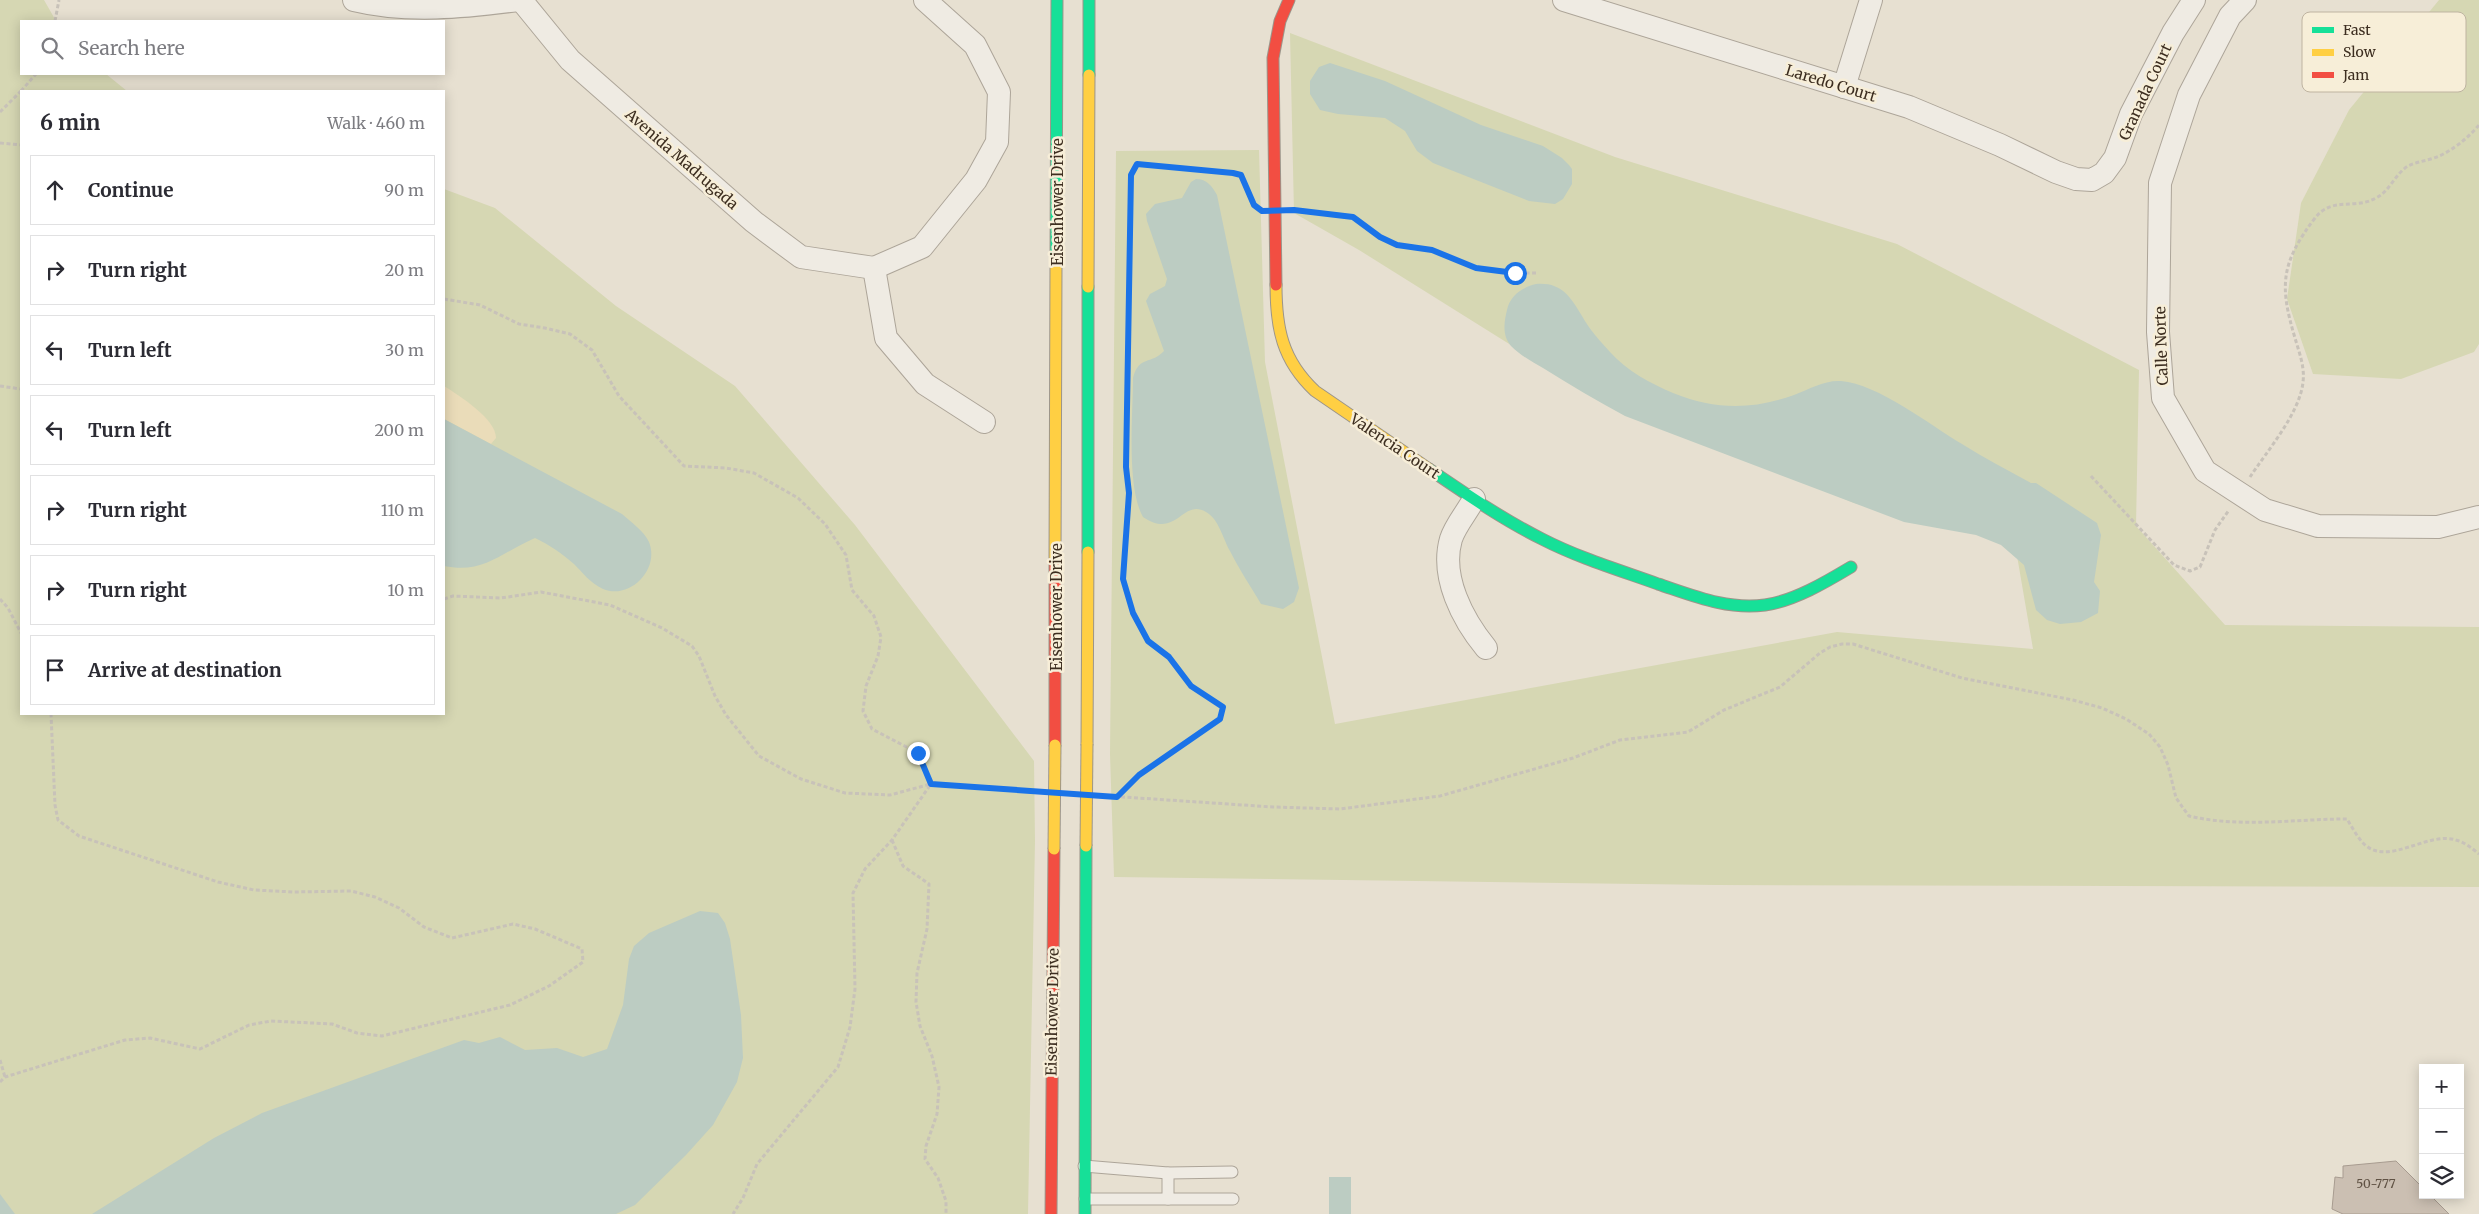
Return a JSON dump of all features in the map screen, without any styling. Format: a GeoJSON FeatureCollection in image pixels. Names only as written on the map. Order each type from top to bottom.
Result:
{"type":"FeatureCollection","features":[{"type":"Feature","properties":{"kind":"main road","name":"Eisenhower Drive"},"geometry":{"type":"LineString","coordinates":[[1051,1214],[1055,745],[1057,0]]}},
{"type":"Feature","properties":{"kind":"main road"},"geometry":{"type":"LineString","coordinates":[[1085,1214],[1089,0]]}},
{"type":"Feature","properties":{"kind":"main road","name":"Valencia Court"},"geometry":{"type":"LineString","coordinates":[[1289,0],[1280,21],[1273,58],[1276,316],[1288,359],[1300,377],[1314,391],[1502,518],[1543,540],[1593,561],[1708,601],[1729,606],[1766,605],[1816,588],[1851,567]]}},
{"type":"Feature","properties":{"kind":"main road"},"geometry":{"type":"LineString","coordinates":[[1052,1072],[1063,1094]]}},
{"type":"Feature","properties":{"kind":"main road"},"geometry":{"type":"LineString","coordinates":[[1074,1191],[1085,1199]]}},
{"type":"Feature","properties":{"kind":"street"},"geometry":{"type":"LineString","coordinates":[[354,0],[370,4],[458,8],[520,0]]}},
{"type":"Feature","properties":{"kind":"street","name":"Avenida Madrugada"},"geometry":{"type":"LineString","coordinates":[[520,0],[570,60],[754,222],[801,257],[874,268]]}},
{"type":"Feature","properties":{"kind":"street"},"geometry":{"type":"LineString","coordinates":[[926,0],[975,45],[995,84],[999,92],[997,142],[976,180],[922,247],[874,268],[886,338],[925,384],[984,422]]}},
{"type":"Feature","properties":{"kind":"street"},"geometry":{"type":"LineString","coordinates":[[1844,87],[1871,0]]}},
{"type":"Feature","properties":{"kind":"street","name":"Granada Court"},"geometry":{"type":"LineString","coordinates":[[2092,180],[2104,173],[2115,158],[2131,114],[2173,33],[2194,0]]}},
{"type":"Feature","properties":{"kind":"street","name":"Calle Norte"},"geometry":{"type":"LineString","coordinates":[[2245,0],[2230,16],[2188,95],[2160,183],[2158,332],[2163,398],[2205,471],[2265,510],[2318,526],[2438,528],[2479,517]]}},
{"type":"Feature","properties":{"kind":"street","name":"Laredo Court"},"geometry":{"type":"LineString","coordinates":[[1572,1],[1909,107],[1954,124],[2056,172],[2076,179],[2092,180]]}},
{"type":"Feature","properties":{"kind":"street"},"geometry":{"type":"LineString","coordinates":[[1474,499],[1452,538],[1448,558],[1460,610],[1471,630],[1486,648]]}},
{"type":"Feature","properties":{"kind":"lane"},"geometry":{"type":"LineString","coordinates":[[1084,1166],[1168,1173],[1232,1172]]}},
{"type":"Feature","properties":{"kind":"lane"},"geometry":{"type":"LineString","coordinates":[[1168,1173],[1168,1199]]}},
{"type":"Feature","properties":{"kind":"lane"},"geometry":{"type":"LineString","coordinates":[[1085,1199],[1233,1199]]}},
{"type":"Feature","properties":{"kind":"path"},"geometry":{"type":"LineString","coordinates":[[54,20],[59,0]]}},
{"type":"Feature","properties":{"kind":"path"},"geometry":{"type":"LineString","coordinates":[[22,90],[35,75]]}},
{"type":"Feature","properties":{"kind":"path"},"geometry":{"type":"LineString","coordinates":[[0,112],[20,92]]}},
{"type":"Feature","properties":{"kind":"path"},"geometry":{"type":"LineString","coordinates":[[2091,476],[2174,565],[2190,571],[2200,567],[2215,530],[2301,396],[2304,370],[2284,297],[2285,275],[2292,254],[2314,219],[2322,210],[2330,205],[2365,203],[2377,198],[2408,167],[2442,155],[2467,137],[2479,125]]}},
{"type":"Feature","properties":{"kind":"path"},"geometry":{"type":"LineString","coordinates":[[0,143],[20,145]]}},
{"type":"Feature","properties":{"kind":"path"},"geometry":{"type":"LineString","coordinates":[[1117,797],[1139,775],[1220,719],[1223,707],[1191,686],[1169,657],[1148,641],[1133,613],[1123,579],[1129,493],[1126,467],[1131,175],[1137,164],[1241,175],[1254,205],[1262,211],[1294,210],[1353,217],[1380,237],[1397,245],[1432,250],[1476,268],[1515,273],[1536,273]]}},
{"type":"Feature","properties":{"kind":"path"},"geometry":{"type":"LineString","coordinates":[[445,299],[480,305],[518,324],[570,334],[592,350],[619,396],[684,466],[726,468],[754,473],[798,498],[825,524],[846,555],[852,590],[874,616],[881,637],[878,656],[866,686],[863,711],[872,728],[918,753],[931,784]]}},
{"type":"Feature","properties":{"kind":"path"},"geometry":{"type":"LineString","coordinates":[[0,386],[20,389]]}},
{"type":"Feature","properties":{"kind":"path"},"geometry":{"type":"LineString","coordinates":[[445,599],[453,596],[501,598],[541,592],[610,605],[662,628],[692,646],[699,656],[715,696],[740,734],[760,756],[801,779],[845,793],[890,795],[931,784],[1039,791]]}},
{"type":"Feature","properties":{"kind":"path"},"geometry":{"type":"LineString","coordinates":[[0,599],[8,608],[20,631]]}},
{"type":"Feature","properties":{"kind":"path"},"geometry":{"type":"LineString","coordinates":[[1107,796],[1273,807],[1340,809],[1440,796],[1574,758],[1620,740],[1688,732],[1724,710],[1780,687],[1820,653],[1830,647],[1853,644],[1962,678],[2073,700],[2102,708],[2126,719],[2149,734],[2160,748],[2168,765],[2176,798],[2189,816],[2202,819],[2256,821],[2347,819],[2365,845],[2376,851],[2390,852],[2444,838],[2458,840],[2479,854]]}},
{"type":"Feature","properties":{"kind":"path"},"geometry":{"type":"LineString","coordinates":[[0,1082],[5,1076],[124,1040],[150,1038],[200,1049],[249,1025],[271,1021],[332,1024],[357,1033],[382,1036],[510,1006],[549,986],[582,962],[582,950],[535,929],[513,924],[452,938],[424,927],[399,908],[375,897],[351,891],[294,892],[254,890],[218,882],[79,836],[58,820],[55,805],[51,715]]}},
{"type":"Feature","properties":{"kind":"path"},"geometry":{"type":"LineString","coordinates":[[733,1214],[743,1198],[757,1164],[838,1067],[850,1027],[855,989],[852,893],[865,869],[892,840],[931,784]]}},
{"type":"Feature","properties":{"kind":"path"},"geometry":{"type":"LineString","coordinates":[[892,840],[903,866],[929,884],[927,929],[917,973],[916,1002],[920,1026],[932,1056],[939,1087],[937,1114],[926,1146],[925,1159],[938,1178],[946,1201],[946,1214]]}},
{"type":"Feature","properties":{"kind":"path"},"geometry":{"type":"LineString","coordinates":[[0,1060],[5,1076]]}},
{"type":"Feature","properties":{"kind":"green space"},"geometry":{"type":"Polygon","coordinates":[[[0,0],[44,0],[55,20],[20,20],[20,75],[107,75],[126,90],[20,90],[20,715],[445,715],[445,189],[495,208],[616,306],[735,386],[855,525],[1034,761],[1035,841],[1028,1214],[0,1214],[0,0]]]}},
{"type":"Feature","properties":{"kind":"green space"},"geometry":{"type":"Polygon","coordinates":[[[2439,0],[2479,0],[2479,344],[2474,352],[2401,379],[2313,374],[2287,299],[2301,203],[2349,110],[2364,92],[2466,92],[2466,12],[2429,12],[2439,0]]]}},
{"type":"Feature","properties":{"kind":"green space"},"geometry":{"type":"Polygon","coordinates":[[[1290,33],[1615,157],[1897,244],[2139,370],[2136,526],[2225,625],[2479,627],[2479,887],[1716,885],[1114,877],[1110,754],[1116,151],[1259,150],[1265,362],[1335,724],[1837,632],[2033,649],[2015,544],[1854,503],[1581,389],[1359,250],[1294,213],[1290,33]]]}},
{"type":"Feature","properties":{"kind":"sand"},"geometry":{"type":"Polygon","coordinates":[[[445,387],[476,409],[490,423],[496,438],[491,444],[445,420],[445,387]]]}},
{"type":"Feature","properties":{"kind":"shaded area"},"geometry":{"type":"Polygon","coordinates":[[[1330,63],[1385,81],[1481,125],[1543,146],[1562,158],[1569,165],[1572,169],[1572,184],[1563,199],[1555,204],[1529,201],[1433,163],[1417,151],[1405,131],[1385,118],[1338,114],[1320,110],[1310,94],[1310,81],[1319,67],[1330,63]]]}},
{"type":"Feature","properties":{"kind":"shaded area"},"geometry":{"type":"Polygon","coordinates":[[[1196,179],[1203,180],[1209,184],[1217,195],[1299,588],[1294,602],[1283,609],[1261,604],[1227,546],[1217,524],[1210,515],[1198,509],[1191,510],[1172,522],[1164,524],[1154,523],[1143,517],[1134,488],[1132,469],[1133,378],[1142,363],[1155,358],[1164,351],[1146,301],[1150,294],[1165,286],[1167,279],[1146,214],[1155,204],[1182,198],[1191,182],[1196,179]]]}},
{"type":"Feature","properties":{"kind":"shaded area"},"geometry":{"type":"Polygon","coordinates":[[[1536,284],[1552,285],[1564,292],[1595,335],[1617,359],[1639,376],[1673,393],[1704,403],[1734,406],[1778,400],[1829,382],[1841,381],[1856,384],[1887,397],[1979,454],[2031,483],[2036,483],[2097,523],[2101,535],[2094,582],[2100,591],[2098,613],[2081,622],[2060,624],[2047,620],[2036,610],[2024,565],[2001,545],[1976,535],[1904,522],[1625,416],[1584,393],[1522,355],[1511,346],[1506,338],[1505,319],[1511,300],[1526,287],[1536,284]]]}},
{"type":"Feature","properties":{"kind":"shaded area"},"geometry":{"type":"Polygon","coordinates":[[[445,420],[622,514],[641,530],[649,542],[651,552],[650,562],[640,580],[623,590],[613,591],[598,587],[560,553],[535,538],[481,565],[458,568],[445,566],[445,420]]]}},
{"type":"Feature","properties":{"kind":"shaded area"},"geometry":{"type":"Polygon","coordinates":[[[700,911],[718,913],[725,923],[730,939],[741,1015],[743,1058],[737,1082],[713,1125],[686,1155],[635,1205],[616,1214],[92,1214],[214,1138],[262,1113],[464,1040],[479,1043],[500,1037],[525,1050],[557,1048],[583,1057],[607,1049],[623,1005],[629,959],[634,946],[649,933],[700,911]]]}},
{"type":"Feature","properties":{"kind":"shaded area"},"geometry":{"type":"Polygon","coordinates":[[[1329,1177],[1351,1177],[1351,1214],[1329,1214],[1329,1177]]]}},
{"type":"Feature","properties":{"kind":"shaded area"},"geometry":{"type":"Polygon","coordinates":[[[0,1194],[15,1214],[0,1214],[0,1194]]]}},
{"type":"Feature","properties":{"kind":"building"},"geometry":{"type":"Polygon","coordinates":[[[2396,1161],[2419,1184],[2419,1199],[2434,1199],[2449,1214],[2343,1214],[2332,1209],[2335,1177],[2343,1178],[2343,1166],[2396,1161]]]}},
{"type":"Feature","properties":{"kind":"traffic: fast"},"geometry":{"type":"LineString","coordinates":[[1056,264],[1057,0]]}},
{"type":"Feature","properties":{"kind":"traffic: fast"},"geometry":{"type":"LineString","coordinates":[[1089,0],[1089,75]]}},
{"type":"Feature","properties":{"kind":"traffic: fast"},"geometry":{"type":"LineString","coordinates":[[1088,287],[1088,552]]}},
{"type":"Feature","properties":{"kind":"traffic: fast"},"geometry":{"type":"LineString","coordinates":[[1429,469],[1498,515],[1556,546],[1614,569],[1711,601],[1737,606],[1776,603],[1810,590],[1851,567]]}},
{"type":"Feature","properties":{"kind":"traffic: fast"},"geometry":{"type":"LineString","coordinates":[[1085,1214],[1086,846]]}},
{"type":"Feature","properties":{"kind":"traffic: slow"},"geometry":{"type":"LineString","coordinates":[[1088,287],[1089,75]]}},
{"type":"Feature","properties":{"kind":"traffic: slow"},"geometry":{"type":"LineString","coordinates":[[1055,563],[1056,264]]}},
{"type":"Feature","properties":{"kind":"traffic: slow"},"geometry":{"type":"LineString","coordinates":[[1276,285],[1277,315],[1283,342],[1288,355],[1304,379],[1315,391],[1429,469]]}},
{"type":"Feature","properties":{"kind":"traffic: slow"},"geometry":{"type":"LineString","coordinates":[[1087,744],[1088,552]]}},
{"type":"Feature","properties":{"kind":"traffic: slow"},"geometry":{"type":"LineString","coordinates":[[1086,846],[1087,744]]}},
{"type":"Feature","properties":{"kind":"traffic: slow"},"geometry":{"type":"LineString","coordinates":[[1054,849],[1055,745]]}},
{"type":"Feature","properties":{"kind":"traffic: jam"},"geometry":{"type":"LineString","coordinates":[[1276,285],[1273,58],[1280,21],[1289,0]]}},
{"type":"Feature","properties":{"kind":"traffic: jam"},"geometry":{"type":"LineString","coordinates":[[1055,563],[1055,745]]}},
{"type":"Feature","properties":{"kind":"traffic: jam"},"geometry":{"type":"LineString","coordinates":[[1051,1214],[1054,849]]}},
{"type":"Feature","properties":{"kind":"route"},"geometry":{"type":"LineString","coordinates":[[918,753],[931,784],[1117,797],[1139,775],[1220,719],[1223,707],[1191,686],[1169,657],[1148,641],[1133,613],[1123,579],[1129,493],[1126,467],[1131,175],[1137,164],[1241,175],[1254,205],[1262,211],[1294,210],[1353,217],[1380,237],[1397,245],[1432,250],[1476,268],[1515,273]]}}]}
